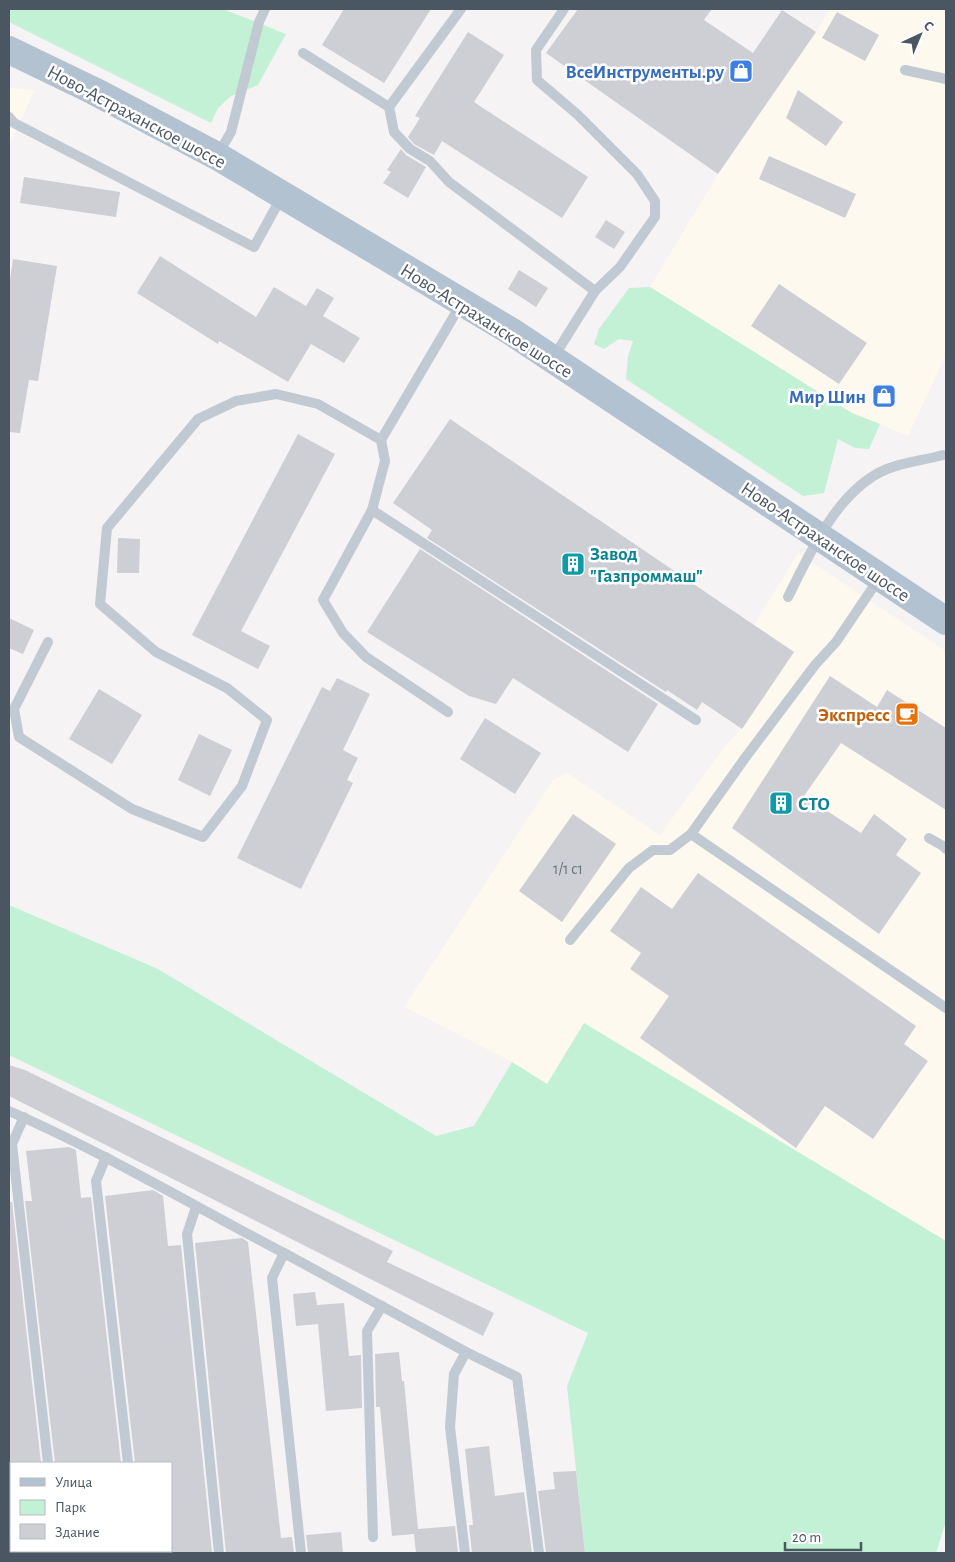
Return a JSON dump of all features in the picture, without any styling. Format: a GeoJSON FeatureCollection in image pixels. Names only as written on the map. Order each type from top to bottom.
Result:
{"type":"FeatureCollection","features":[{"type":"Feature","properties":{"kind":"main road","name":"Ново-Астраханское шоссе"},"geometry":{"type":"LineString","coordinates":[[9,50],[94,91],[217,156],[512,332],[946,621]]}},
{"type":"Feature","properties":{"kind":"lane"},"geometry":{"type":"LineString","coordinates":[[217,156],[232,132],[259,22],[265,9]]}},
{"type":"Feature","properties":{"kind":"lane"},"geometry":{"type":"LineString","coordinates":[[389,106],[461,9]]}},
{"type":"Feature","properties":{"kind":"lane"},"geometry":{"type":"LineString","coordinates":[[552,359],[595,291],[620,267],[655,217],[655,201],[637,174],[578,115],[537,80],[536,50],[564,9]]}},
{"type":"Feature","properties":{"kind":"lane"},"geometry":{"type":"LineString","coordinates":[[303,53],[389,106],[394,132],[410,149],[430,161],[449,182],[595,291]]}},
{"type":"Feature","properties":{"kind":"lane"},"geometry":{"type":"LineString","coordinates":[[905,70],[946,79]]}},
{"type":"Feature","properties":{"kind":"lane"},"geometry":{"type":"LineString","coordinates":[[9,117],[14,123],[254,247],[283,194]]}},
{"type":"Feature","properties":{"kind":"lane"},"geometry":{"type":"LineString","coordinates":[[448,712],[366,657],[343,633],[323,600],[372,510],[385,461],[381,440],[462,303]]}},
{"type":"Feature","properties":{"kind":"lane"},"geometry":{"type":"LineString","coordinates":[[48,642],[14,709],[19,737],[132,810],[203,837],[242,786],[267,720],[227,688],[156,652],[100,604],[107,528],[198,419],[236,401],[276,394],[318,404],[381,440]]}},
{"type":"Feature","properties":{"kind":"lane"},"geometry":{"type":"LineString","coordinates":[[788,597],[818,536],[855,488],[886,469],[945,454]]}},
{"type":"Feature","properties":{"kind":"lane"},"geometry":{"type":"LineString","coordinates":[[372,510],[696,720]]}},
{"type":"Feature","properties":{"kind":"lane"},"geometry":{"type":"LineString","coordinates":[[570,940],[629,868],[653,850],[670,850],[692,834],[745,758],[815,665],[836,642],[880,576]]}},
{"type":"Feature","properties":{"kind":"lane"},"geometry":{"type":"LineString","coordinates":[[692,834],[946,1008]]}},
{"type":"Feature","properties":{"kind":"lane"},"geometry":{"type":"LineString","coordinates":[[929,838],[946,849]]}},
{"type":"Feature","properties":{"kind":"lane"},"geometry":{"type":"LineString","coordinates":[[9,1111],[106,1157],[466,1352],[517,1377],[539,1553]]}},
{"type":"Feature","properties":{"kind":"lane"},"geometry":{"type":"LineString","coordinates":[[24,1118],[12,1144],[48,1462]]}},
{"type":"Feature","properties":{"kind":"lane"},"geometry":{"type":"LineString","coordinates":[[106,1157],[96,1181],[128,1462]]}},
{"type":"Feature","properties":{"kind":"lane"},"geometry":{"type":"LineString","coordinates":[[196,1207],[187,1234],[219,1553]]}},
{"type":"Feature","properties":{"kind":"lane"},"geometry":{"type":"LineString","coordinates":[[284,1253],[272,1278],[301,1553]]}},
{"type":"Feature","properties":{"kind":"lane"},"geometry":{"type":"LineString","coordinates":[[373,1537],[367,1331],[382,1306]]}},
{"type":"Feature","properties":{"kind":"lane"},"geometry":{"type":"LineString","coordinates":[[465,1553],[450,1427],[454,1374],[466,1352]]}},
{"type":"Feature","properties":{"kind":"shaded area"},"geometry":{"type":"Polygon","coordinates":[[[830,9],[946,9],[946,355],[908,436],[852,413],[650,287],[718,174],[830,9]]]}},
{"type":"Feature","properties":{"kind":"shaded area"},"geometry":{"type":"Polygon","coordinates":[[[9,88],[35,90],[9,145],[9,88]]]}},
{"type":"Feature","properties":{"kind":"shaded area"},"geometry":{"type":"Polygon","coordinates":[[[798,553],[946,651],[946,1241],[584,1023],[547,1084],[512,1062],[404,1007],[553,780],[567,773],[660,835],[725,746],[741,729],[702,702],[754,625],[798,553]]]}},
{"type":"Feature","properties":{"kind":"green space"},"geometry":{"type":"Polygon","coordinates":[[[9,9],[223,9],[286,34],[258,85],[231,96],[218,108],[211,123],[9,22],[9,9]]]}},
{"type":"Feature","properties":{"kind":"green space"},"geometry":{"type":"Polygon","coordinates":[[[650,287],[852,413],[880,424],[869,449],[855,448],[838,439],[824,493],[803,496],[626,379],[628,356],[633,341],[619,339],[604,349],[594,344],[599,329],[629,288],[650,287]]]}},
{"type":"Feature","properties":{"kind":"green space"},"geometry":{"type":"Polygon","coordinates":[[[9,905],[158,969],[436,1136],[474,1126],[512,1062],[547,1084],[584,1023],[946,1241],[946,1521],[936,1553],[585,1553],[567,1386],[588,1333],[9,1055],[9,905]]]}},
{"type":"Feature","properties":{"kind":"building"},"geometry":{"type":"Polygon","coordinates":[[[344,9],[431,9],[384,83],[322,45],[344,9]]]}},
{"type":"Feature","properties":{"kind":"building"},"geometry":{"type":"Polygon","coordinates":[[[578,9],[712,9],[704,20],[753,53],[782,10],[816,32],[718,174],[546,53],[578,9]]]}},
{"type":"Feature","properties":{"kind":"building"},"geometry":{"type":"Polygon","coordinates":[[[837,12],[879,35],[865,61],[822,38],[837,12]]]}},
{"type":"Feature","properties":{"kind":"building"},"geometry":{"type":"Polygon","coordinates":[[[468,32],[504,55],[474,102],[588,177],[562,218],[442,141],[434,155],[414,144],[408,137],[420,118],[415,116],[468,32]]]}},
{"type":"Feature","properties":{"kind":"building"},"geometry":{"type":"Polygon","coordinates":[[[798,90],[843,122],[826,146],[786,118],[798,90]]]}},
{"type":"Feature","properties":{"kind":"building"},"geometry":{"type":"Polygon","coordinates":[[[401,149],[406,155],[426,167],[408,198],[383,183],[391,172],[387,170],[401,149]]]}},
{"type":"Feature","properties":{"kind":"building"},"geometry":{"type":"Polygon","coordinates":[[[769,156],[856,194],[845,218],[759,179],[769,156]]]}},
{"type":"Feature","properties":{"kind":"building"},"geometry":{"type":"Polygon","coordinates":[[[24,177],[120,192],[116,217],[20,203],[24,177]]]}},
{"type":"Feature","properties":{"kind":"building"},"geometry":{"type":"Polygon","coordinates":[[[606,220],[625,232],[614,249],[595,237],[606,220]]]}},
{"type":"Feature","properties":{"kind":"building"},"geometry":{"type":"Polygon","coordinates":[[[160,256],[256,317],[274,287],[306,306],[317,288],[334,298],[323,316],[360,338],[344,363],[311,344],[288,382],[219,341],[218,344],[137,293],[160,256]]]}},
{"type":"Feature","properties":{"kind":"building"},"geometry":{"type":"Polygon","coordinates":[[[13,259],[57,266],[38,381],[29,380],[20,433],[9,432],[9,286],[13,259]]]}},
{"type":"Feature","properties":{"kind":"building"},"geometry":{"type":"Polygon","coordinates":[[[519,270],[548,288],[536,307],[508,289],[519,270]]]}},
{"type":"Feature","properties":{"kind":"building"},"geometry":{"type":"Polygon","coordinates":[[[779,284],[867,343],[839,384],[751,326],[779,284]]]}},
{"type":"Feature","properties":{"kind":"building","name":"Завод \"Газпроммаш\""},"geometry":{"type":"Polygon","coordinates":[[[450,419],[794,652],[742,729],[702,702],[697,710],[667,690],[666,692],[427,538],[432,530],[393,503],[450,419]]]}},
{"type":"Feature","properties":{"kind":"building"},"geometry":{"type":"Polygon","coordinates":[[[298,434],[335,454],[241,631],[270,646],[258,669],[192,635],[298,434]]]}},
{"type":"Feature","properties":{"kind":"building"},"geometry":{"type":"Polygon","coordinates":[[[118,538],[140,539],[139,573],[117,573],[118,538]]]}},
{"type":"Feature","properties":{"kind":"building"},"geometry":{"type":"Polygon","coordinates":[[[420,549],[658,704],[628,752],[513,678],[496,704],[469,696],[367,632],[420,549]]]}},
{"type":"Feature","properties":{"kind":"building"},"geometry":{"type":"Polygon","coordinates":[[[9,618],[34,630],[23,654],[9,648],[9,618]]]}},
{"type":"Feature","properties":{"kind":"building","name":"СТО"},"geometry":{"type":"Polygon","coordinates":[[[830,676],[877,707],[887,690],[946,728],[946,810],[841,743],[804,796],[861,833],[874,814],[907,839],[896,855],[921,873],[879,934],[732,828],[830,676]]]}},
{"type":"Feature","properties":{"kind":"building"},"geometry":{"type":"Polygon","coordinates":[[[337,678],[370,694],[343,750],[358,758],[347,780],[353,783],[301,889],[237,858],[322,687],[330,691],[337,678]]]}},
{"type":"Feature","properties":{"kind":"building"},"geometry":{"type":"Polygon","coordinates":[[[99,689],[142,715],[112,764],[69,739],[99,689]]]}},
{"type":"Feature","properties":{"kind":"building"},"geometry":{"type":"Polygon","coordinates":[[[485,718],[541,753],[515,794],[460,759],[485,718]]]}},
{"type":"Feature","properties":{"kind":"building"},"geometry":{"type":"Polygon","coordinates":[[[199,734],[232,750],[210,796],[178,780],[199,734]]]}},
{"type":"Feature","properties":{"kind":"building"},"geometry":{"type":"Polygon","coordinates":[[[573,814],[616,844],[562,922],[519,891],[573,814]]]}},
{"type":"Feature","properties":{"kind":"building"},"geometry":{"type":"Polygon","coordinates":[[[698,873],[916,1026],[904,1044],[928,1061],[873,1139],[825,1106],[796,1148],[640,1038],[669,996],[630,969],[641,953],[610,931],[641,887],[672,909],[698,873]]]}},
{"type":"Feature","properties":{"kind":"building"},"geometry":{"type":"Polygon","coordinates":[[[9,1065],[25,1070],[393,1251],[387,1262],[494,1313],[483,1336],[9,1096],[9,1065]]]}},
{"type":"Feature","properties":{"kind":"building"},"geometry":{"type":"Polygon","coordinates":[[[69,1147],[76,1150],[81,1198],[91,1197],[121,1462],[55,1462],[25,1201],[32,1201],[26,1151],[69,1147]]]}},
{"type":"Feature","properties":{"kind":"building"},"geometry":{"type":"Polygon","coordinates":[[[153,1190],[163,1196],[168,1246],[181,1245],[212,1553],[171,1553],[172,1462],[135,1462],[105,1196],[153,1190]]]}},
{"type":"Feature","properties":{"kind":"building"},"geometry":{"type":"Polygon","coordinates":[[[9,1202],[12,1202],[41,1462],[9,1463],[9,1202]]]}},
{"type":"Feature","properties":{"kind":"building"},"geometry":{"type":"Polygon","coordinates":[[[242,1238],[248,1242],[281,1538],[292,1537],[294,1553],[226,1553],[195,1243],[242,1238]]]}},
{"type":"Feature","properties":{"kind":"building"},"geometry":{"type":"Polygon","coordinates":[[[315,1292],[317,1305],[344,1303],[349,1356],[361,1355],[362,1408],[326,1411],[318,1324],[296,1326],[293,1294],[315,1292]]]}},
{"type":"Feature","properties":{"kind":"building"},"geometry":{"type":"Polygon","coordinates":[[[399,1352],[402,1381],[404,1381],[418,1529],[455,1526],[458,1553],[416,1553],[414,1534],[392,1536],[380,1407],[376,1407],[375,1354],[399,1352]]]}},
{"type":"Feature","properties":{"kind":"building"},"geometry":{"type":"Polygon","coordinates":[[[489,1446],[495,1496],[524,1492],[532,1553],[472,1553],[469,1525],[473,1525],[465,1449],[489,1446]]]}},
{"type":"Feature","properties":{"kind":"building"},"geometry":{"type":"Polygon","coordinates":[[[576,1471],[585,1553],[546,1553],[538,1491],[555,1489],[553,1472],[576,1471]]]}},
{"type":"Feature","properties":{"kind":"building"},"geometry":{"type":"Polygon","coordinates":[[[341,1532],[343,1553],[308,1553],[306,1535],[341,1532]]]}},
{"type":"Feature","properties":{"kind":"place","name":"ВсеИнструменты.ру"},"geometry":{"type":"Point","coordinates":[741,71]}},
{"type":"Feature","properties":{"kind":"place","name":"Мир Шин"},"geometry":{"type":"Point","coordinates":[884,396]}},
{"type":"Feature","properties":{"kind":"place","name":"Завод \"Газпроммаш\""},"geometry":{"type":"Point","coordinates":[573,564]}},
{"type":"Feature","properties":{"kind":"place","name":"Экспресс"},"geometry":{"type":"Point","coordinates":[907,714]}},
{"type":"Feature","properties":{"kind":"place","name":"СТО"},"geometry":{"type":"Point","coordinates":[781,803]}}]}
